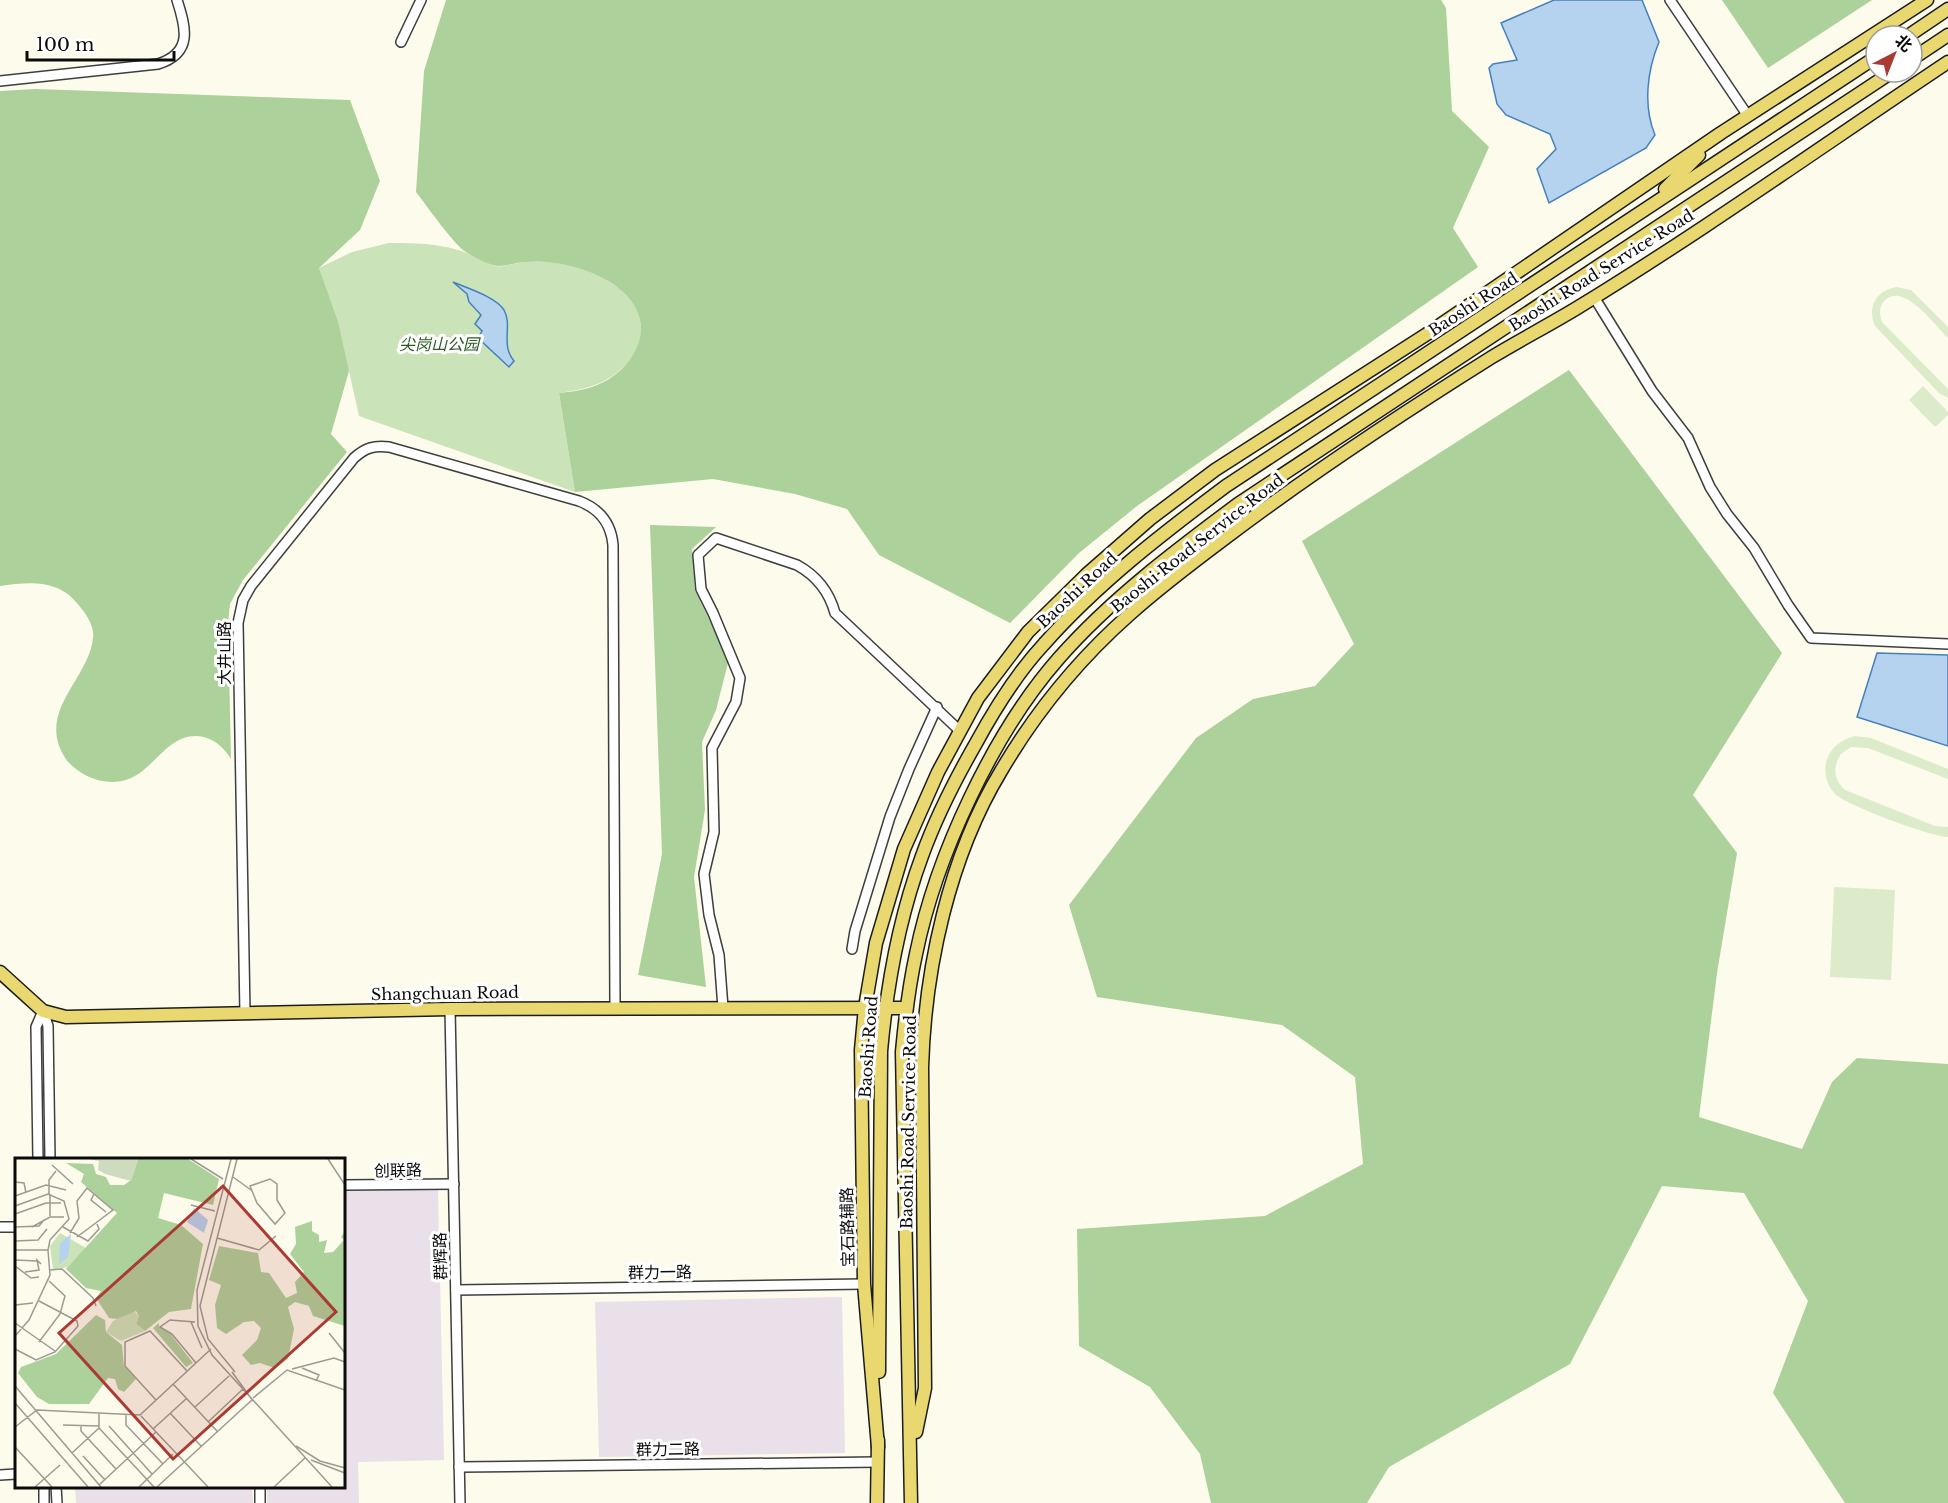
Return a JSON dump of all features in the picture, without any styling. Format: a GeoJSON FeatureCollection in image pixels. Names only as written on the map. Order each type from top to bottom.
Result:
{"type":"FeatureCollection","features":[{"type":"Feature","properties":{"kind":"main road"},"geometry":{"type":"LineString","coordinates":[[865,1007],[876,943],[903,849],[938,772],[978,698],[1028,632],[1086,575],[1150,519],[1215,470],[1427,334],[1721,133],[1928,0]]}},
{"type":"Feature","properties":{"kind":"main road"},"geometry":{"type":"LineString","coordinates":[[1924,25],[1948,9]]}},
{"type":"Feature","properties":{"kind":"main road"},"geometry":{"type":"LineString","coordinates":[[1924,51],[1948,35]]}},
{"type":"Feature","properties":{"kind":"main road","name":"Baoshi Road Service Road"},"geometry":{"type":"LineString","coordinates":[[912,1453],[925,1388],[922,1077],[925,1017],[931,970],[941,921],[956,869],[978,816],[999,774],[1023,735],[1059,688],[1126,617],[1249,520],[1322,468],[1496,355],[1594,297],[1948,62]]}},
{"type":"Feature","properties":{"kind":"main road","name":"Baoshi Road"},"geometry":{"type":"LineString","coordinates":[[877,1503],[881,1051],[885,1007],[895,947],[922,856],[955,780],[994,709],[1043,644],[1099,590],[1161,535],[1226,486],[1864,65]]}},
{"type":"Feature","properties":{"kind":"main road","name":"Baoshi Road"},"geometry":{"type":"LineString","coordinates":[[913,1503],[906,1320],[902,1052],[906,1008],[916,952],[941,863],[974,790],[1012,720],[1059,658],[1113,605],[1174,552],[1238,504],[1874,84]]}},
{"type":"Feature","properties":{"kind":"main road"},"geometry":{"type":"LineString","coordinates":[[1645,209],[1721,133]]}},
{"type":"Feature","properties":{"kind":"main road"},"geometry":{"type":"LineString","coordinates":[[0,972],[43,1011]]}},
{"type":"Feature","properties":{"kind":"main road","name":"宝石路辅路"},"geometry":{"type":"LineString","coordinates":[[865,1007],[861,1050],[864,1284],[878,1447]]}},
{"type":"Feature","properties":{"kind":"main road","name":"Shangchuan Road"},"geometry":{"type":"LineString","coordinates":[[43,1011],[66,1017],[450,1009],[906,1008]]}},
{"type":"Feature","properties":{"kind":"street"},"geometry":{"type":"LineString","coordinates":[[0,81],[158,64],[166,61],[180,50],[185,33],[185,24],[177,0]]}},
{"type":"Feature","properties":{"kind":"street"},"geometry":{"type":"LineString","coordinates":[[401,42],[421,0]]}},
{"type":"Feature","properties":{"kind":"street"},"geometry":{"type":"LineString","coordinates":[[1670,0],[1748,116]]}},
{"type":"Feature","properties":{"kind":"street"},"geometry":{"type":"LineString","coordinates":[[1594,297],[1652,391],[1688,438],[1716,496],[1754,548],[1810,638],[1948,644]]}},
{"type":"Feature","properties":{"kind":"street","name":"大井山路"},"geometry":{"type":"LineString","coordinates":[[245,1013],[238,623],[243,600],[251,586],[361,452],[370,447],[389,447],[588,505],[603,517],[612,535],[615,1008]]}},
{"type":"Feature","properties":{"kind":"street"},"geometry":{"type":"LineString","coordinates":[[723,1008],[718,955],[709,915],[704,874],[714,832],[712,748],[736,702],[740,678],[701,589],[698,555],[716,538],[806,570],[822,584],[835,613],[960,730]]}},
{"type":"Feature","properties":{"kind":"street"},"geometry":{"type":"LineString","coordinates":[[852,949],[858,921],[890,817],[937,707]]}},
{"type":"Feature","properties":{"kind":"street","name":"群辉路"},"geometry":{"type":"LineString","coordinates":[[450,1009],[460,1503]]}},
{"type":"Feature","properties":{"kind":"street"},"geometry":{"type":"LineString","coordinates":[[38,1158],[36,1027],[43,1011]]}},
{"type":"Feature","properties":{"kind":"street"},"geometry":{"type":"LineString","coordinates":[[43,1011],[48,1026],[50,1158]]}},
{"type":"Feature","properties":{"kind":"street","name":"创联路"},"geometry":{"type":"LineString","coordinates":[[345,1185],[454,1184]]}},
{"type":"Feature","properties":{"kind":"street","name":"群力一路"},"geometry":{"type":"LineString","coordinates":[[456,1290],[864,1284]]}},
{"type":"Feature","properties":{"kind":"street","name":"群力二路"},"geometry":{"type":"LineString","coordinates":[[459,1467],[878,1462]]}},
{"type":"Feature","properties":{"kind":"street"},"geometry":{"type":"LineString","coordinates":[[0,1475],[15,1474]]}},
{"type":"Feature","properties":{"kind":"street"},"geometry":{"type":"LineString","coordinates":[[56,1488],[57,1503]]}},
{"type":"Feature","properties":{"kind":"shaded area"},"geometry":{"type":"Polygon","coordinates":[[[438,1189],[444,1460],[358,1462],[359,1503],[267,1503],[267,1488],[345,1488],[345,1191],[438,1189]]]}},
{"type":"Feature","properties":{"kind":"shaded area"},"geometry":{"type":"Polygon","coordinates":[[[842,1297],[845,1453],[599,1457],[595,1302],[842,1297]]]}},
{"type":"Feature","properties":{"kind":"shaded area"},"geometry":{"type":"Polygon","coordinates":[[[75,1488],[252,1488],[253,1503],[76,1503],[75,1488]]]}},
{"type":"Feature","properties":{"kind":"green space"},"geometry":{"type":"Polygon","coordinates":[[[446,0],[1441,0],[1446,8],[1452,111],[1489,147],[1453,228],[1478,267],[1137,506],[1079,553],[1010,623],[879,555],[847,509],[795,494],[713,479],[575,492],[559,393],[593,387],[608,380],[622,369],[637,346],[641,334],[640,320],[634,305],[624,293],[610,282],[594,274],[558,263],[523,262],[495,266],[473,256],[455,242],[416,192],[424,71],[446,0]]]}},
{"type":"Feature","properties":{"kind":"green space"},"geometry":{"type":"Polygon","coordinates":[[[1722,0],[1872,0],[1768,68],[1722,0]]]}},
{"type":"Feature","properties":{"kind":"green space"},"geometry":{"type":"Polygon","coordinates":[[[36,89],[350,100],[380,181],[360,230],[319,268],[338,322],[349,371],[331,434],[347,452],[243,580],[230,604],[228,623],[231,759],[223,748],[213,741],[204,737],[192,736],[182,738],[164,750],[140,773],[126,780],[104,781],[77,770],[64,756],[57,739],[57,724],[60,709],[89,653],[93,638],[91,623],[76,602],[60,589],[31,583],[0,586],[0,91],[36,89]]]}},
{"type":"Feature","properties":{"kind":"green space","name":"尖岗山公园"},"geometry":{"type":"Polygon","coordinates":[[[389,243],[443,246],[465,252],[495,266],[538,261],[570,265],[596,274],[629,297],[636,308],[641,332],[636,351],[628,362],[603,382],[583,389],[559,393],[575,492],[359,416],[349,371],[319,268],[352,252],[389,243]]]}},
{"type":"Feature","properties":{"kind":"green space"},"geometry":{"type":"Polygon","coordinates":[[[1896,287],[1911,290],[1948,327],[1948,338],[1919,307],[1901,297],[1893,296],[1885,300],[1881,307],[1882,322],[1948,389],[1948,398],[1939,393],[1875,326],[1872,312],[1875,301],[1883,292],[1896,287]]]}},
{"type":"Feature","properties":{"kind":"green space"},"geometry":{"type":"Polygon","coordinates":[[[1569,370],[1782,653],[1693,795],[1737,853],[1717,973],[1699,1117],[1802,1149],[1832,1082],[1857,1058],[1948,1064],[1948,1503],[1845,1503],[1773,1393],[1808,1301],[1744,1193],[1662,1186],[1570,1364],[1389,1467],[1367,1503],[1211,1503],[1200,1454],[1150,1387],[1079,1346],[1077,1229],[1265,1216],[1363,1164],[1355,1077],[1282,1025],[1097,997],[1069,905],[1196,738],[1253,699],[1315,686],[1354,644],[1302,541],[1569,370]]]}},
{"type":"Feature","properties":{"kind":"green space"},"geometry":{"type":"Polygon","coordinates":[[[1923,386],[1948,412],[1948,415],[1935,427],[1909,400],[1923,386]]]}},
{"type":"Feature","properties":{"kind":"green space"},"geometry":{"type":"Polygon","coordinates":[[[650,525],[716,527],[692,549],[695,591],[729,659],[716,710],[702,742],[705,810],[694,877],[706,987],[638,975],[662,854],[650,525]]]}},
{"type":"Feature","properties":{"kind":"green space"},"geometry":{"type":"Polygon","coordinates":[[[1855,736],[1871,738],[1948,769],[1948,779],[1868,748],[1851,747],[1841,754],[1835,768],[1837,778],[1845,790],[1935,826],[1948,827],[1948,837],[1889,820],[1835,794],[1826,777],[1827,759],[1838,744],[1855,736]]]}},
{"type":"Feature","properties":{"kind":"green space"},"geometry":{"type":"Polygon","coordinates":[[[1834,887],[1895,890],[1891,980],[1830,977],[1834,887]]]}},
{"type":"Feature","properties":{"kind":"water"},"geometry":{"type":"Polygon","coordinates":[[[1554,0],[1642,0],[1659,42],[1648,88],[1649,112],[1655,135],[1646,148],[1549,203],[1537,169],[1556,149],[1550,134],[1506,115],[1497,104],[1489,68],[1493,64],[1517,60],[1501,23],[1554,0]]]}},
{"type":"Feature","properties":{"kind":"water"},"geometry":{"type":"Polygon","coordinates":[[[453,282],[488,297],[504,310],[508,348],[514,361],[509,367],[478,338],[482,331],[475,324],[481,315],[469,302],[467,294],[453,282]]]}},
{"type":"Feature","properties":{"kind":"water"},"geometry":{"type":"Polygon","coordinates":[[[1877,653],[1948,655],[1948,746],[1857,717],[1877,653]]]}}]}
